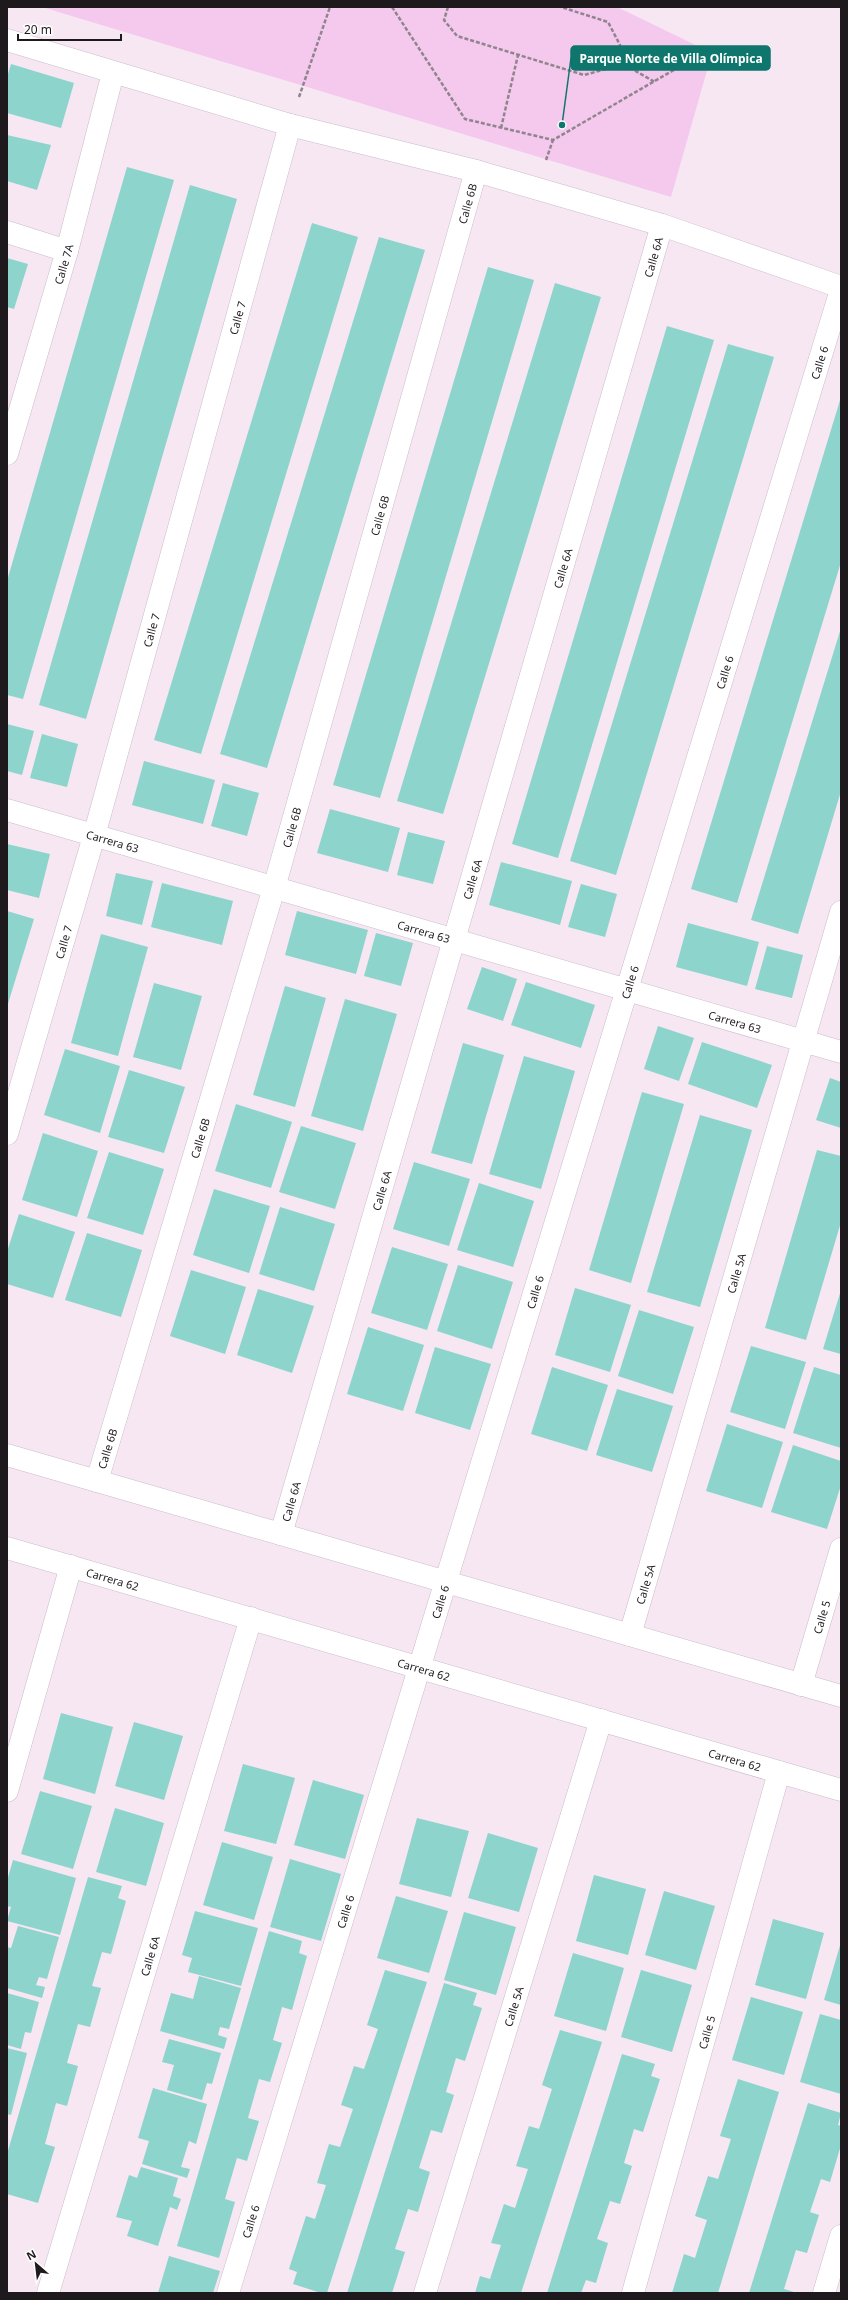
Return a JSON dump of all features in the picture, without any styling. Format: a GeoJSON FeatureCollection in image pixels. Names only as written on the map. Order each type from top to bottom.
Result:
{"type":"FeatureCollection","features":[{"type":"Feature","properties":{"kind":"street"},"geometry":{"type":"LineString","coordinates":[[7,40],[290,125],[476,171],[662,225],[841,287]]}},
{"type":"Feature","properties":{"kind":"street","name":"Calle 7A"},"geometry":{"type":"LineString","coordinates":[[9,440],[66,251],[113,73]]}},
{"type":"Feature","properties":{"kind":"street","name":"Calle 7"},"geometry":{"type":"LineString","coordinates":[[7,1134],[94,836],[290,125]]}},
{"type":"Feature","properties":{"kind":"street","name":"Calle 6B"},"geometry":{"type":"LineString","coordinates":[[97,1481],[274,888],[476,171]]}},
{"type":"Feature","properties":{"kind":"street","name":"Calle 6A"},"geometry":{"type":"LineString","coordinates":[[281,1534],[662,225]]}},
{"type":"Feature","properties":{"kind":"street"},"geometry":{"type":"LineString","coordinates":[[7,232],[66,251]]}},
{"type":"Feature","properties":{"kind":"street","name":"Calle 6"},"geometry":{"type":"LineString","coordinates":[[228,2293],[841,290]]}},
{"type":"Feature","properties":{"kind":"street","name":"Carrera 63"},"geometry":{"type":"LineString","coordinates":[[7,810],[841,1052]]}},
{"type":"Feature","properties":{"kind":"street","name":"Calle 5A"},"geometry":{"type":"LineString","coordinates":[[630,1635],[841,912]]}},
{"type":"Feature","properties":{"kind":"street"},"geometry":{"type":"LineString","coordinates":[[7,1455],[841,1696]]}},
{"type":"Feature","properties":{"kind":"street","name":"Carrera 62"},"geometry":{"type":"LineString","coordinates":[[7,1548],[841,1790]]}},
{"type":"Feature","properties":{"kind":"street","name":"Calle 5"},"geometry":{"type":"LineString","coordinates":[[801,1685],[841,1549]]}},
{"type":"Feature","properties":{"kind":"street"},"geometry":{"type":"LineString","coordinates":[[7,1791],[71,1566]]}},
{"type":"Feature","properties":{"kind":"street","name":"Calle 6A"},"geometry":{"type":"LineString","coordinates":[[48,2293],[251,1618]]}},
{"type":"Feature","properties":{"kind":"street","name":"Calle 5A"},"geometry":{"type":"LineString","coordinates":[[425,2293],[601,1720]]}},
{"type":"Feature","properties":{"kind":"street","name":"Calle 5"},"geometry":{"type":"LineString","coordinates":[[633,2293],[779,1772]]}},
{"type":"Feature","properties":{"kind":"street"},"geometry":{"type":"LineString","coordinates":[[824,2293],[841,2236]]}},
{"type":"Feature","properties":{"kind":"path"},"geometry":{"type":"LineString","coordinates":[[290,125],[330,7]]}},
{"type":"Feature","properties":{"kind":"path"},"geometry":{"type":"LineString","coordinates":[[392,7],[465,119],[553,140],[691,60]]}},
{"type":"Feature","properties":{"kind":"path"},"geometry":{"type":"LineString","coordinates":[[448,7],[444,20],[457,36],[584,75],[610,68],[620,45],[608,22],[561,7]]}},
{"type":"Feature","properties":{"kind":"path"},"geometry":{"type":"LineString","coordinates":[[501,128],[518,55]]}},
{"type":"Feature","properties":{"kind":"path"},"geometry":{"type":"LineString","coordinates":[[614,59],[655,82]]}},
{"type":"Feature","properties":{"kind":"shaded area"},"geometry":{"type":"Polygon","coordinates":[[[42,7],[617,7],[712,53],[671,197],[42,7]]]}},
{"type":"Feature","properties":{"kind":"building"},"geometry":{"type":"Polygon","coordinates":[[[11,64],[74,83],[61,128],[7,113],[7,77],[11,64]]]}},
{"type":"Feature","properties":{"kind":"building"},"geometry":{"type":"Polygon","coordinates":[[[7,135],[51,145],[37,190],[7,181],[7,135]]]}},
{"type":"Feature","properties":{"kind":"building"},"geometry":{"type":"Polygon","coordinates":[[[127,167],[174,180],[23,699],[7,695],[7,581],[127,167]]]}},
{"type":"Feature","properties":{"kind":"building"},"geometry":{"type":"Polygon","coordinates":[[[190,185],[237,199],[86,719],[39,705],[190,185]]]}},
{"type":"Feature","properties":{"kind":"building"},"geometry":{"type":"Polygon","coordinates":[[[312,223],[358,237],[201,754],[154,740],[312,223]]]}},
{"type":"Feature","properties":{"kind":"building"},"geometry":{"type":"Polygon","coordinates":[[[379,237],[425,250],[267,768],[220,754],[379,237]]]}},
{"type":"Feature","properties":{"kind":"building"},"geometry":{"type":"Polygon","coordinates":[[[7,258],[28,264],[14,309],[7,307],[7,258]]]}},
{"type":"Feature","properties":{"kind":"building"},"geometry":{"type":"Polygon","coordinates":[[[488,267],[534,280],[380,798],[333,785],[488,267]]]}},
{"type":"Feature","properties":{"kind":"building"},"geometry":{"type":"Polygon","coordinates":[[[555,283],[601,297],[443,814],[397,801],[555,283]]]}},
{"type":"Feature","properties":{"kind":"building"},"geometry":{"type":"Polygon","coordinates":[[[667,326],[714,340],[558,858],[512,844],[667,326]]]}},
{"type":"Feature","properties":{"kind":"building"},"geometry":{"type":"Polygon","coordinates":[[[728,344],[774,357],[616,875],[570,861],[728,344]]]}},
{"type":"Feature","properties":{"kind":"building"},"geometry":{"type":"Polygon","coordinates":[[[841,397],[841,562],[737,903],[691,889],[841,397]]]}},
{"type":"Feature","properties":{"kind":"building"},"geometry":{"type":"Polygon","coordinates":[[[841,628],[841,791],[798,934],[751,920],[841,628]]]}},
{"type":"Feature","properties":{"kind":"building"},"geometry":{"type":"Polygon","coordinates":[[[7,724],[34,731],[22,775],[7,771],[7,724]]]}},
{"type":"Feature","properties":{"kind":"building"},"geometry":{"type":"Polygon","coordinates":[[[42,734],[78,744],[67,787],[30,778],[42,734]]]}},
{"type":"Feature","properties":{"kind":"building"},"geometry":{"type":"Polygon","coordinates":[[[144,761],[215,780],[203,824],[132,805],[144,761]]]}},
{"type":"Feature","properties":{"kind":"building"},"geometry":{"type":"Polygon","coordinates":[[[223,783],[259,793],[247,836],[211,826],[223,783]]]}},
{"type":"Feature","properties":{"kind":"building"},"geometry":{"type":"Polygon","coordinates":[[[330,809],[400,828],[388,872],[317,853],[330,809]]]}},
{"type":"Feature","properties":{"kind":"building"},"geometry":{"type":"Polygon","coordinates":[[[408,832],[445,841],[433,884],[397,875],[408,832]]]}},
{"type":"Feature","properties":{"kind":"building"},"geometry":{"type":"Polygon","coordinates":[[[7,844],[50,854],[39,898],[7,890],[7,844]]]}},
{"type":"Feature","properties":{"kind":"building"},"geometry":{"type":"Polygon","coordinates":[[[501,862],[572,881],[560,925],[489,905],[501,862]]]}},
{"type":"Feature","properties":{"kind":"building"},"geometry":{"type":"Polygon","coordinates":[[[116,873],[153,881],[142,925],[106,916],[116,873]]]}},
{"type":"Feature","properties":{"kind":"building"},"geometry":{"type":"Polygon","coordinates":[[[162,883],[233,901],[222,945],[151,927],[162,883]]]}},
{"type":"Feature","properties":{"kind":"building"},"geometry":{"type":"Polygon","coordinates":[[[581,884],[617,894],[605,937],[568,927],[581,884]]]}},
{"type":"Feature","properties":{"kind":"building"},"geometry":{"type":"Polygon","coordinates":[[[7,911],[34,919],[7,1007],[7,911]]]}},
{"type":"Feature","properties":{"kind":"building"},"geometry":{"type":"Polygon","coordinates":[[[297,911],[368,930],[356,974],[285,955],[297,911]]]}},
{"type":"Feature","properties":{"kind":"building"},"geometry":{"type":"Polygon","coordinates":[[[688,923],[759,942],[747,986],[676,967],[688,923]]]}},
{"type":"Feature","properties":{"kind":"building"},"geometry":{"type":"Polygon","coordinates":[[[376,933],[413,943],[401,986],[364,976],[376,933]]]}},
{"type":"Feature","properties":{"kind":"building"},"geometry":{"type":"Polygon","coordinates":[[[101,934],[148,947],[118,1056],[71,1043],[101,934]]]}},
{"type":"Feature","properties":{"kind":"building"},"geometry":{"type":"Polygon","coordinates":[[[767,946],[803,955],[792,998],[755,989],[767,946]]]}},
{"type":"Feature","properties":{"kind":"building"},"geometry":{"type":"Polygon","coordinates":[[[482,967],[517,979],[503,1021],[467,1009],[482,967]]]}},
{"type":"Feature","properties":{"kind":"building"},"geometry":{"type":"Polygon","coordinates":[[[526,982],[595,1005],[581,1048],[511,1025],[526,982]]]}},
{"type":"Feature","properties":{"kind":"building"},"geometry":{"type":"Polygon","coordinates":[[[154,983],[202,996],[181,1070],[133,1057],[154,983]]]}},
{"type":"Feature","properties":{"kind":"building"},"geometry":{"type":"Polygon","coordinates":[[[285,986],[326,998],[295,1107],[253,1095],[285,986]]]}},
{"type":"Feature","properties":{"kind":"building"},"geometry":{"type":"Polygon","coordinates":[[[345,999],[397,1014],[363,1131],[311,1116],[345,999]]]}},
{"type":"Feature","properties":{"kind":"building"},"geometry":{"type":"Polygon","coordinates":[[[658,1026],[694,1038],[679,1081],[644,1069],[658,1026]]]}},
{"type":"Feature","properties":{"kind":"building"},"geometry":{"type":"Polygon","coordinates":[[[702,1042],[772,1065],[757,1108],[688,1084],[702,1042]]]}},
{"type":"Feature","properties":{"kind":"building"},"geometry":{"type":"Polygon","coordinates":[[[463,1043],[504,1055],[472,1164],[431,1153],[463,1043]]]}},
{"type":"Feature","properties":{"kind":"building"},"geometry":{"type":"Polygon","coordinates":[[[65,1049],[120,1066],[100,1133],[44,1115],[65,1049]]]}},
{"type":"Feature","properties":{"kind":"building"},"geometry":{"type":"Polygon","coordinates":[[[524,1056],[575,1071],[541,1189],[489,1174],[524,1056]]]}},
{"type":"Feature","properties":{"kind":"building"},"geometry":{"type":"Polygon","coordinates":[[[129,1070],[185,1087],[164,1153],[108,1137],[129,1070]]]}},
{"type":"Feature","properties":{"kind":"building"},"geometry":{"type":"Polygon","coordinates":[[[830,1078],[841,1082],[841,1128],[816,1120],[830,1078]]]}},
{"type":"Feature","properties":{"kind":"building"},"geometry":{"type":"Polygon","coordinates":[[[642,1092],[684,1104],[631,1283],[589,1270],[642,1092]]]}},
{"type":"Feature","properties":{"kind":"building"},"geometry":{"type":"Polygon","coordinates":[[[236,1104],[292,1122],[271,1188],[215,1171],[236,1104]]]}},
{"type":"Feature","properties":{"kind":"building"},"geometry":{"type":"Polygon","coordinates":[[[700,1115],[752,1130],[700,1307],[647,1292],[700,1115]]]}},
{"type":"Feature","properties":{"kind":"building"},"geometry":{"type":"Polygon","coordinates":[[[301,1126],[356,1143],[335,1209],[279,1192],[301,1126]]]}},
{"type":"Feature","properties":{"kind":"building"},"geometry":{"type":"Polygon","coordinates":[[[43,1133],[98,1151],[77,1217],[22,1200],[43,1133]]]}},
{"type":"Feature","properties":{"kind":"building"},"geometry":{"type":"Polygon","coordinates":[[[817,1150],[841,1156],[841,1222],[806,1340],[765,1328],[817,1150]]]}},
{"type":"Feature","properties":{"kind":"building"},"geometry":{"type":"Polygon","coordinates":[[[109,1152],[164,1169],[143,1235],[87,1218],[109,1152]]]}},
{"type":"Feature","properties":{"kind":"building"},"geometry":{"type":"Polygon","coordinates":[[[414,1162],[470,1179],[449,1246],[393,1229],[414,1162]]]}},
{"type":"Feature","properties":{"kind":"building"},"geometry":{"type":"Polygon","coordinates":[[[479,1183],[534,1201],[513,1267],[457,1250],[479,1183]]]}},
{"type":"Feature","properties":{"kind":"building"},"geometry":{"type":"Polygon","coordinates":[[[214,1189],[270,1206],[249,1273],[193,1255],[214,1189]]]}},
{"type":"Feature","properties":{"kind":"building"},"geometry":{"type":"Polygon","coordinates":[[[280,1207],[335,1224],[314,1291],[259,1274],[280,1207]]]}},
{"type":"Feature","properties":{"kind":"building"},"geometry":{"type":"Polygon","coordinates":[[[19,1214],[75,1232],[53,1298],[7,1284],[7,1252],[19,1214]]]}},
{"type":"Feature","properties":{"kind":"building"},"geometry":{"type":"Polygon","coordinates":[[[87,1233],[142,1250],[121,1317],[65,1300],[87,1233]]]}},
{"type":"Feature","properties":{"kind":"building"},"geometry":{"type":"Polygon","coordinates":[[[392,1247],[448,1264],[427,1330],[371,1313],[392,1247]]]}},
{"type":"Feature","properties":{"kind":"building"},"geometry":{"type":"Polygon","coordinates":[[[458,1265],[513,1282],[492,1349],[437,1331],[458,1265]]]}},
{"type":"Feature","properties":{"kind":"building"},"geometry":{"type":"Polygon","coordinates":[[[191,1270],[246,1287],[225,1354],[170,1336],[191,1270]]]}},
{"type":"Feature","properties":{"kind":"building"},"geometry":{"type":"Polygon","coordinates":[[[575,1288],[631,1305],[610,1372],[555,1355],[575,1288]]]}},
{"type":"Feature","properties":{"kind":"building"},"geometry":{"type":"Polygon","coordinates":[[[258,1289],[314,1306],[292,1373],[237,1355],[258,1289]]]}},
{"type":"Feature","properties":{"kind":"building"},"geometry":{"type":"Polygon","coordinates":[[[841,1290],[841,1354],[823,1349],[841,1290]]]}},
{"type":"Feature","properties":{"kind":"building"},"geometry":{"type":"Polygon","coordinates":[[[639,1310],[694,1327],[673,1394],[618,1376],[639,1310]]]}},
{"type":"Feature","properties":{"kind":"building"},"geometry":{"type":"Polygon","coordinates":[[[368,1327],[424,1345],[403,1411],[347,1394],[368,1327]]]}},
{"type":"Feature","properties":{"kind":"building"},"geometry":{"type":"Polygon","coordinates":[[[751,1346],[806,1362],[785,1429],[730,1412],[751,1346]]]}},
{"type":"Feature","properties":{"kind":"building"},"geometry":{"type":"Polygon","coordinates":[[[435,1347],[491,1364],[470,1430],[415,1413],[435,1347]]]}},
{"type":"Feature","properties":{"kind":"building"},"geometry":{"type":"Polygon","coordinates":[[[552,1367],[608,1385],[587,1451],[531,1434],[552,1367]]]}},
{"type":"Feature","properties":{"kind":"building"},"geometry":{"type":"Polygon","coordinates":[[[814,1367],[841,1375],[841,1448],[793,1433],[814,1367]]]}},
{"type":"Feature","properties":{"kind":"building"},"geometry":{"type":"Polygon","coordinates":[[[617,1389],[673,1406],[652,1472],[596,1455],[617,1389]]]}},
{"type":"Feature","properties":{"kind":"building"},"geometry":{"type":"Polygon","coordinates":[[[727,1424],[783,1442],[762,1508],[706,1491],[727,1424]]]}},
{"type":"Feature","properties":{"kind":"building"},"geometry":{"type":"Polygon","coordinates":[[[793,1445],[841,1461],[841,1485],[827,1529],[771,1512],[793,1445]]]}},
{"type":"Feature","properties":{"kind":"building"},"geometry":{"type":"Polygon","coordinates":[[[61,1713],[113,1727],[95,1794],[43,1779],[61,1713]]]}},
{"type":"Feature","properties":{"kind":"building"},"geometry":{"type":"Polygon","coordinates":[[[134,1722],[183,1736],[164,1800],[115,1786],[134,1722]]]}},
{"type":"Feature","properties":{"kind":"building"},"geometry":{"type":"Polygon","coordinates":[[[243,1764],[295,1778],[276,1844],[224,1831],[243,1764]]]}},
{"type":"Feature","properties":{"kind":"building"},"geometry":{"type":"Polygon","coordinates":[[[313,1780],[364,1795],[345,1859],[294,1845],[313,1780]]]}},
{"type":"Feature","properties":{"kind":"building"},"geometry":{"type":"Polygon","coordinates":[[[40,1791],[92,1806],[73,1869],[21,1854],[40,1791]]]}},
{"type":"Feature","properties":{"kind":"building"},"geometry":{"type":"Polygon","coordinates":[[[115,1808],[164,1823],[146,1886],[96,1872],[115,1808]]]}},
{"type":"Feature","properties":{"kind":"building"},"geometry":{"type":"Polygon","coordinates":[[[417,1818],[469,1831],[451,1897],[399,1884],[417,1818]]]}},
{"type":"Feature","properties":{"kind":"building"},"geometry":{"type":"Polygon","coordinates":[[[488,1833],[538,1848],[519,1912],[468,1898],[488,1833]]]}},
{"type":"Feature","properties":{"kind":"building"},"geometry":{"type":"Polygon","coordinates":[[[222,1842],[273,1857],[254,1920],[203,1905],[222,1842]]]}},
{"type":"Feature","properties":{"kind":"building"},"geometry":{"type":"Polygon","coordinates":[[[290,1859],[341,1874],[321,1941],[270,1927],[290,1859]]]}},
{"type":"Feature","properties":{"kind":"building"},"geometry":{"type":"Polygon","coordinates":[[[13,1860],[76,1878],[60,1935],[7,1921],[11,1907],[7,1906],[7,1881],[13,1860]]]}},
{"type":"Feature","properties":{"kind":"building"},"geometry":{"type":"Polygon","coordinates":[[[594,1875],[646,1889],[628,1955],[576,1941],[594,1875]]]}},
{"type":"Feature","properties":{"kind":"building"},"geometry":{"type":"Polygon","coordinates":[[[88,1877],[122,1886],[118,1898],[126,1901],[111,1954],[102,1952],[92,1986],[101,1988],[90,2027],[78,2024],[67,2063],[78,2066],[67,2106],[56,2103],[45,2144],[55,2147],[38,2203],[7,2194],[7,2154],[88,1877]]]}},
{"type":"Feature","properties":{"kind":"building"},"geometry":{"type":"Polygon","coordinates":[[[664,1891],[715,1906],[696,1970],[645,1955],[664,1891]]]}},
{"type":"Feature","properties":{"kind":"building"},"geometry":{"type":"Polygon","coordinates":[[[396,1896],[448,1911],[429,1973],[377,1958],[396,1896]]]}},
{"type":"Feature","properties":{"kind":"building"},"geometry":{"type":"Polygon","coordinates":[[[195,1911],[258,1928],[241,1986],[188,1972],[192,1958],[182,1955],[195,1911]]]}},
{"type":"Feature","properties":{"kind":"building"},"geometry":{"type":"Polygon","coordinates":[[[464,1912],[516,1927],[496,1995],[444,1980],[464,1912]]]}},
{"type":"Feature","properties":{"kind":"building"},"geometry":{"type":"Polygon","coordinates":[[[773,1919],[824,1933],[806,1999],[755,1985],[773,1919]]]}},
{"type":"Feature","properties":{"kind":"building"},"geometry":{"type":"Polygon","coordinates":[[[18,1926],[59,1937],[47,1979],[39,1977],[36,1985],[45,1987],[42,1998],[7,1988],[7,1947],[11,1948],[18,1926]]]}},
{"type":"Feature","properties":{"kind":"building"},"geometry":{"type":"Polygon","coordinates":[[[269,1931],[302,1941],[299,1953],[307,1956],[292,2010],[282,2007],[273,2040],[282,2043],[270,2082],[259,2079],[248,2118],[259,2121],[247,2161],[237,2158],[225,2199],[235,2202],[219,2258],[177,2246],[269,1931]]]}},
{"type":"Feature","properties":{"kind":"building"},"geometry":{"type":"Polygon","coordinates":[[[841,1942],[841,2005],[824,2000],[841,1942]]]}},
{"type":"Feature","properties":{"kind":"building"},"geometry":{"type":"Polygon","coordinates":[[[573,1953],[624,1968],[606,2031],[554,2016],[573,1953]]]}},
{"type":"Feature","properties":{"kind":"building"},"geometry":{"type":"Polygon","coordinates":[[[385,1970],[427,1982],[327,2293],[321,2293],[293,2284],[297,2272],[289,2269],[306,2216],[315,2219],[326,2185],[317,2183],[329,2144],[340,2147],[353,2109],[341,2105],[354,2066],[364,2069],[378,2029],[367,2025],[385,1970]]]}},
{"type":"Feature","properties":{"kind":"building"},"geometry":{"type":"Polygon","coordinates":[[[641,1970],[692,1985],[672,2052],[621,2037],[641,1970]]]}},
{"type":"Feature","properties":{"kind":"building"},"geometry":{"type":"Polygon","coordinates":[[[199,1976],[241,1988],[229,2029],[220,2027],[218,2035],[227,2038],[224,2049],[160,2031],[171,1993],[193,1999],[199,1976]]]}},
{"type":"Feature","properties":{"kind":"building"},"geometry":{"type":"Polygon","coordinates":[[[444,1983],[477,1993],[473,2005],[482,2008],[465,2061],[456,2058],[446,2092],[454,2095],[442,2133],[431,2130],[419,2168],[430,2172],[418,2212],[408,2209],[395,2249],[405,2252],[392,2293],[347,2293],[444,1983]]]}},
{"type":"Feature","properties":{"kind":"building"},"geometry":{"type":"Polygon","coordinates":[[[7,1993],[39,2002],[31,2033],[25,2032],[21,2049],[7,2045],[7,1993]]]}},
{"type":"Feature","properties":{"kind":"building"},"geometry":{"type":"Polygon","coordinates":[[[751,1997],[803,2012],[784,2075],[732,2060],[751,1997]]]}},
{"type":"Feature","properties":{"kind":"building"},"geometry":{"type":"Polygon","coordinates":[[[820,2014],[841,2020],[841,2094],[800,2082],[820,2014]]]}},
{"type":"Feature","properties":{"kind":"building"},"geometry":{"type":"Polygon","coordinates":[[[560,2030],[602,2042],[521,2293],[475,2293],[480,2276],[490,2279],[501,2245],[491,2243],[504,2204],[515,2208],[528,2169],[516,2166],[529,2126],[539,2129],[552,2089],[542,2085],[560,2030]]]}},
{"type":"Feature","properties":{"kind":"building"},"geometry":{"type":"Polygon","coordinates":[[[169,2039],[221,2053],[212,2084],[207,2083],[202,2100],[167,2090],[174,2065],[162,2062],[169,2039]]]}},
{"type":"Feature","properties":{"kind":"building"},"geometry":{"type":"Polygon","coordinates":[[[7,2048],[27,2053],[11,2115],[7,2114],[7,2048]]]}},
{"type":"Feature","properties":{"kind":"building"},"geometry":{"type":"Polygon","coordinates":[[[622,2054],[655,2064],[651,2076],[660,2079],[643,2132],[634,2129],[624,2163],[632,2166],[620,2204],[610,2201],[597,2239],[608,2243],[596,2283],[586,2280],[581,2293],[547,2293],[622,2054]]]}},
{"type":"Feature","properties":{"kind":"building"},"geometry":{"type":"Polygon","coordinates":[[[738,2079],[779,2092],[718,2293],[672,2293],[684,2254],[695,2258],[707,2220],[695,2216],[708,2176],[718,2179],[731,2139],[720,2136],[738,2079]]]}},
{"type":"Feature","properties":{"kind":"building"},"geometry":{"type":"Polygon","coordinates":[[[153,2088],[207,2104],[196,2144],[189,2141],[181,2167],[190,2169],[187,2178],[142,2164],[149,2141],[138,2138],[153,2088]]]}},
{"type":"Feature","properties":{"kind":"building"},"geometry":{"type":"Polygon","coordinates":[[[808,2103],[841,2113],[838,2125],[841,2126],[841,2145],[830,2182],[821,2179],[810,2212],[819,2215],[807,2253],[796,2250],[784,2289],[797,2293],[749,2293],[808,2103]]]}},
{"type":"Feature","properties":{"kind":"building"},"geometry":{"type":"Polygon","coordinates":[[[141,2167],[178,2178],[173,2196],[181,2199],[177,2210],[170,2207],[158,2246],[127,2236],[132,2221],[116,2217],[129,2175],[137,2178],[141,2167]]]}},
{"type":"Feature","properties":{"kind":"building"},"geometry":{"type":"Polygon","coordinates":[[[169,2256],[220,2271],[213,2293],[158,2293],[169,2256]]]}},
{"type":"Feature","properties":{"kind":"place","name":"Parque Norte de Villa Olímpica"},"geometry":{"type":"Point","coordinates":[562,125]}}]}
